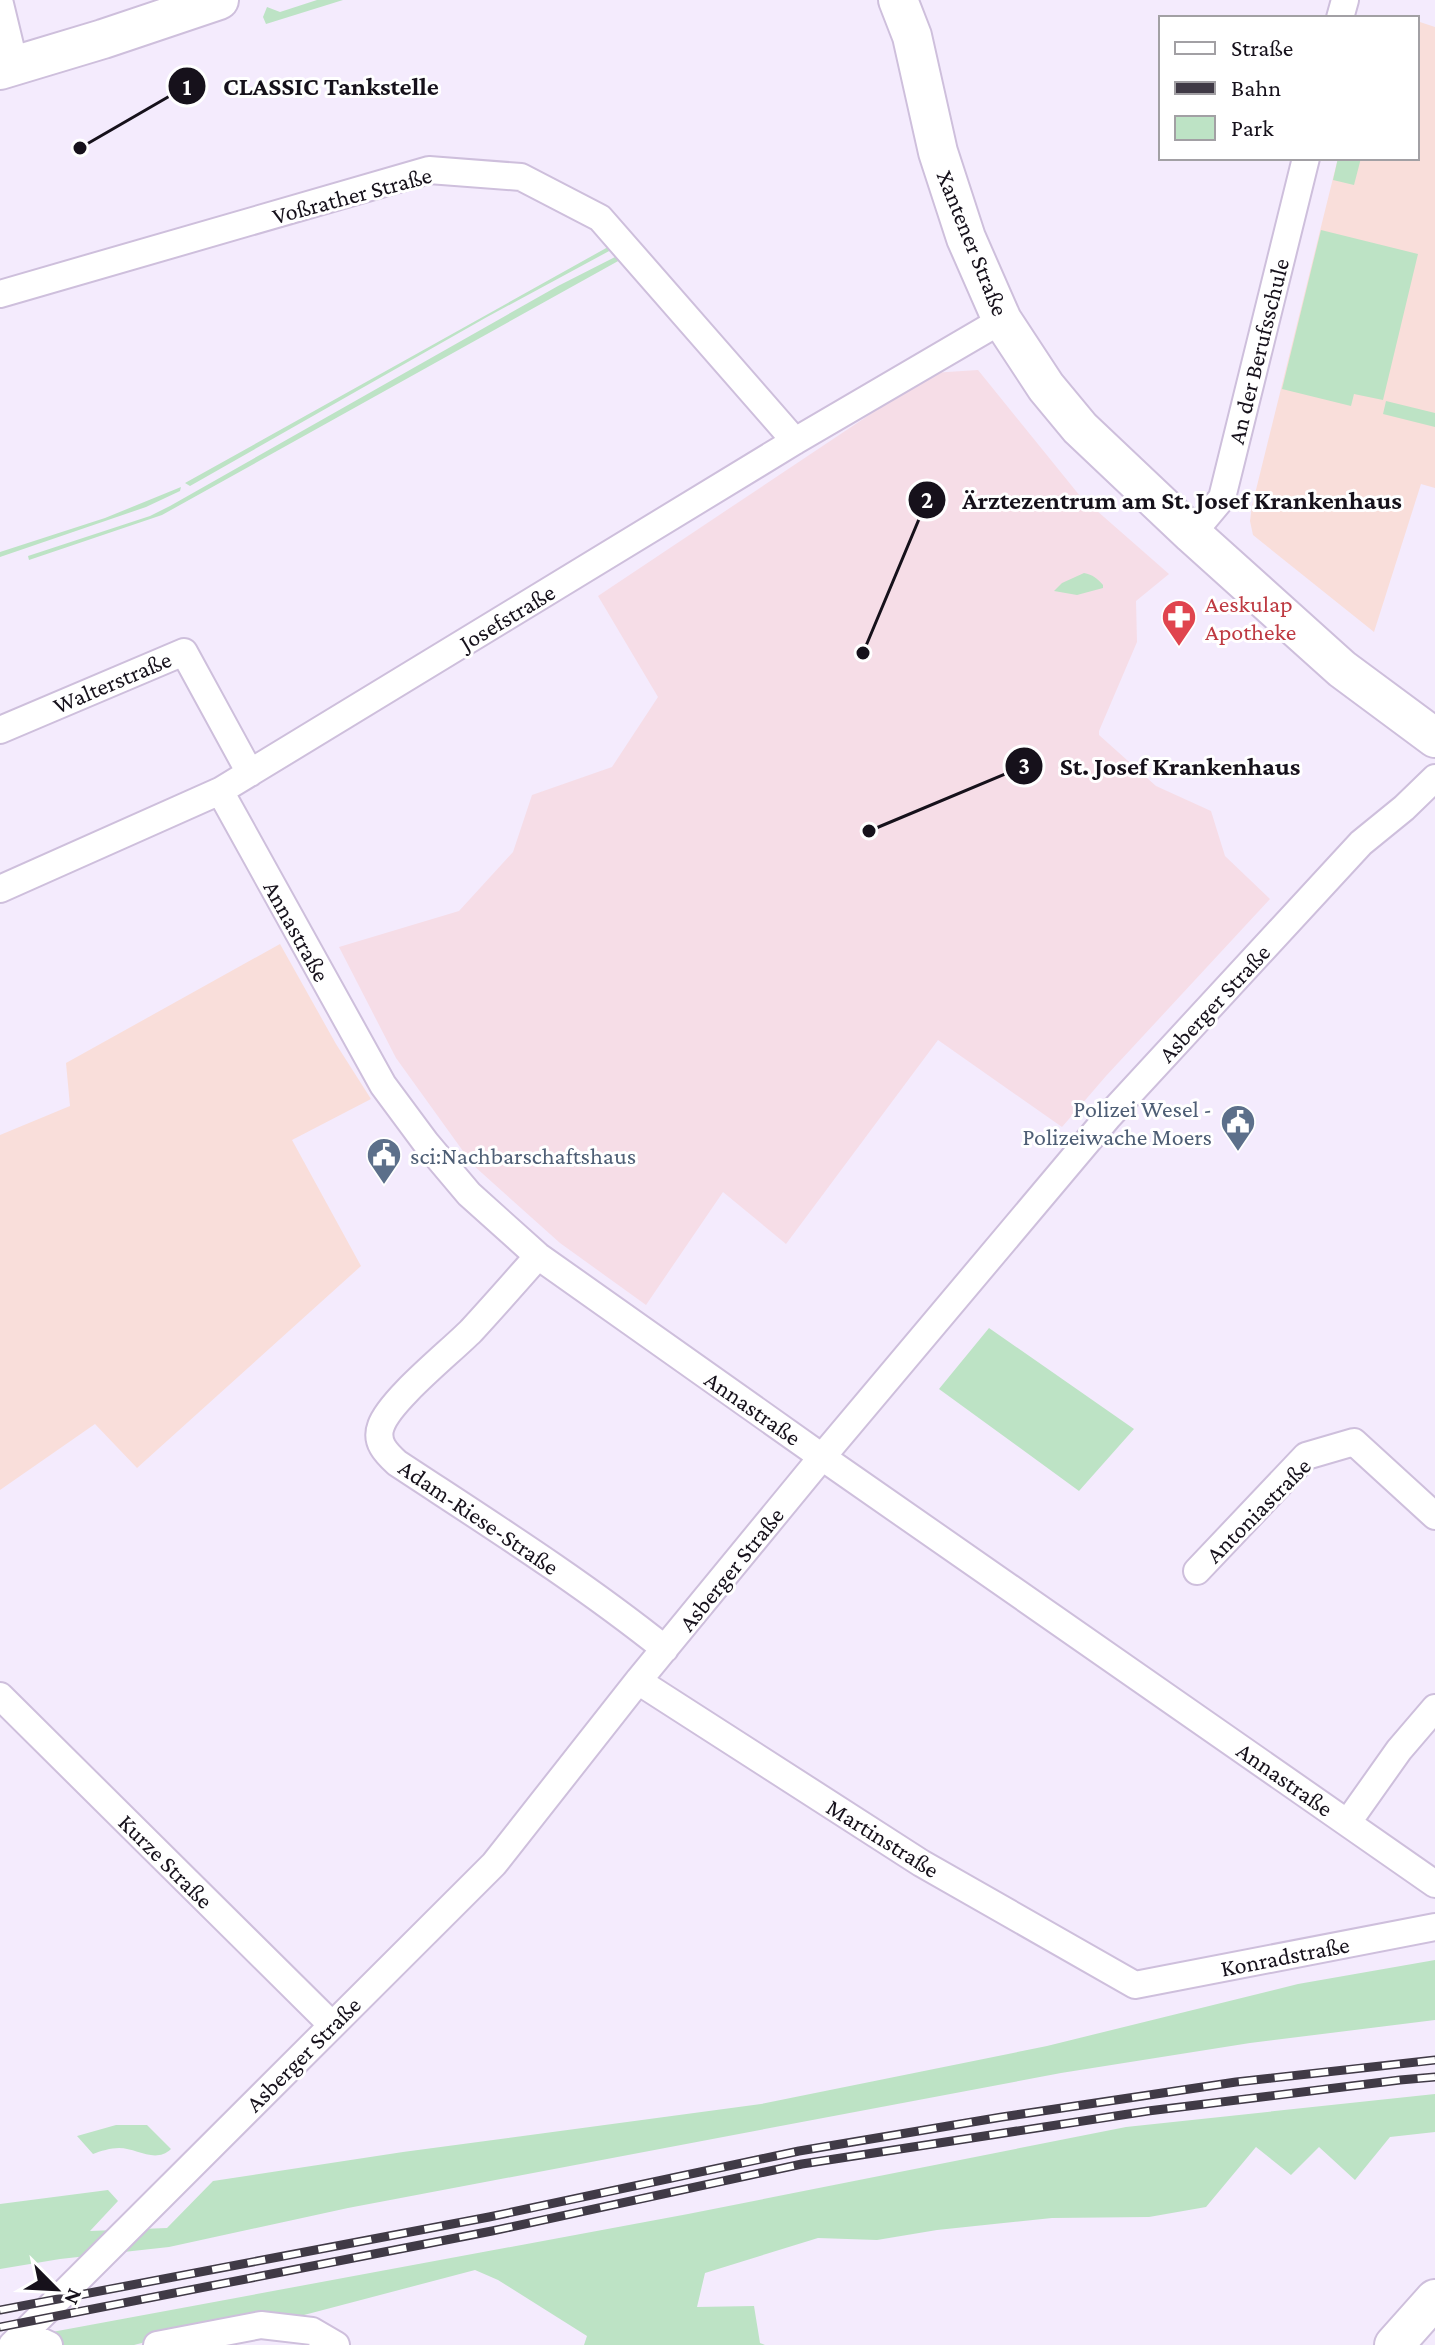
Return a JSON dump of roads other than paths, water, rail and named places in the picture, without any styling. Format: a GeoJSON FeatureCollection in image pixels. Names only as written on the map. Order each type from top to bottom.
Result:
{"type":"FeatureCollection","features":[{"type":"Feature","properties":{"kind":"main road"},"geometry":{"type":"LineString","coordinates":[[8,68],[219,0]]}},
{"type":"Feature","properties":{"kind":"main road","name":"Xantener Straße"},"geometry":{"type":"LineString","coordinates":[[898,0],[912,36],[938,152],[966,238],[1002,320],[1046,387],[1080,428],[1192,534],[1342,669],[1435,738]]}},
{"type":"Feature","properties":{"kind":"main road"},"geometry":{"type":"LineString","coordinates":[[1394,2345],[1435,2299]]}},
{"type":"Feature","properties":{"kind":"street"},"geometry":{"type":"LineString","coordinates":[[0,4],[8,68]]}},
{"type":"Feature","properties":{"kind":"street","name":"An der Berufsschule"},"geometry":{"type":"LineString","coordinates":[[1192,534],[1222,498],[1306,160]]}},
{"type":"Feature","properties":{"kind":"street","name":"Voßrather Straße"},"geometry":{"type":"LineString","coordinates":[[0,294],[429,170],[521,177],[600,218],[795,441]]}},
{"type":"Feature","properties":{"kind":"street","name":"Josefstraße"},"geometry":{"type":"LineString","coordinates":[[0,889],[220,791],[795,441],[1002,320]]}},
{"type":"Feature","properties":{"kind":"street","name":"Walterstraße"},"geometry":{"type":"LineString","coordinates":[[0,730],[184,652],[250,773]]}},
{"type":"Feature","properties":{"kind":"street","name":"Asberger Straße"},"geometry":{"type":"LineString","coordinates":[[18,2339],[494,1864],[638,1681],[822,1457],[1108,1117],[1361,843],[1435,778]]}},
{"type":"Feature","properties":{"kind":"street","name":"Annastraße"},"geometry":{"type":"LineString","coordinates":[[220,791],[383,1085],[469,1194],[538,1256],[1435,1884]]}},
{"type":"Feature","properties":{"kind":"street","name":"Adam-Riese-Straße"},"geometry":{"type":"LineString","coordinates":[[538,1256],[470,1331],[393,1406],[379,1437],[384,1451],[397,1463],[577,1582],[665,1649]]}},
{"type":"Feature","properties":{"kind":"street","name":"Antoniastraße"},"geometry":{"type":"LineString","coordinates":[[1197,1571],[1306,1456],[1354,1442],[1435,1516]]}},
{"type":"Feature","properties":{"kind":"street","name":"Martinstraße"},"geometry":{"type":"LineString","coordinates":[[638,1681],[921,1863],[1135,1985]]}},
{"type":"Feature","properties":{"kind":"street","name":"Kurze Straße"},"geometry":{"type":"LineString","coordinates":[[0,1696],[332,2025]]}},
{"type":"Feature","properties":{"kind":"street"},"geometry":{"type":"LineString","coordinates":[[1348,1822],[1399,1750],[1435,1708]]}},
{"type":"Feature","properties":{"kind":"street","name":"Konradstraße"},"geometry":{"type":"LineString","coordinates":[[1135,1985],[1435,1927]]}},
{"type":"Feature","properties":{"kind":"street"},"geometry":{"type":"LineString","coordinates":[[157,2345],[261,2325],[312,2331],[336,2345]]}},
{"type":"Feature","properties":{"kind":"street"},"geometry":{"type":"LineString","coordinates":[[18,2339],[49,2345]]}},
{"type":"Feature","properties":{"kind":"railway"},"geometry":{"type":"LineString","coordinates":[[0,2310],[489,2217],[799,2151],[1236,2082],[1435,2060]]}},
{"type":"Feature","properties":{"kind":"railway"},"geometry":{"type":"LineString","coordinates":[[0,2327],[492,2231],[802,2164],[1148,2111],[1435,2077]]}},
{"type":"Feature","properties":{"kind":"place","name":"CLASSIC Tankstelle"},"geometry":{"type":"Point","coordinates":[80,148]}},
{"type":"Feature","properties":{"kind":"place","name":"Aeskulap Apotheke"},"geometry":{"type":"Point","coordinates":[1179,648]}},
{"type":"Feature","properties":{"kind":"place","name":"Ärztezentrum am St. Josef Krankenhaus"},"geometry":{"type":"Point","coordinates":[863,653]}},
{"type":"Feature","properties":{"kind":"place","name":"St. Josef Krankenhaus"},"geometry":{"type":"Point","coordinates":[869,831]}},
{"type":"Feature","properties":{"kind":"place","name":"Polizei Wesel - Polizeiwache Moers"},"geometry":{"type":"Point","coordinates":[1238,1153]}},
{"type":"Feature","properties":{"kind":"place","name":"sci:Nachbarschaftshaus"},"geometry":{"type":"Point","coordinates":[384,1186]}}]}
